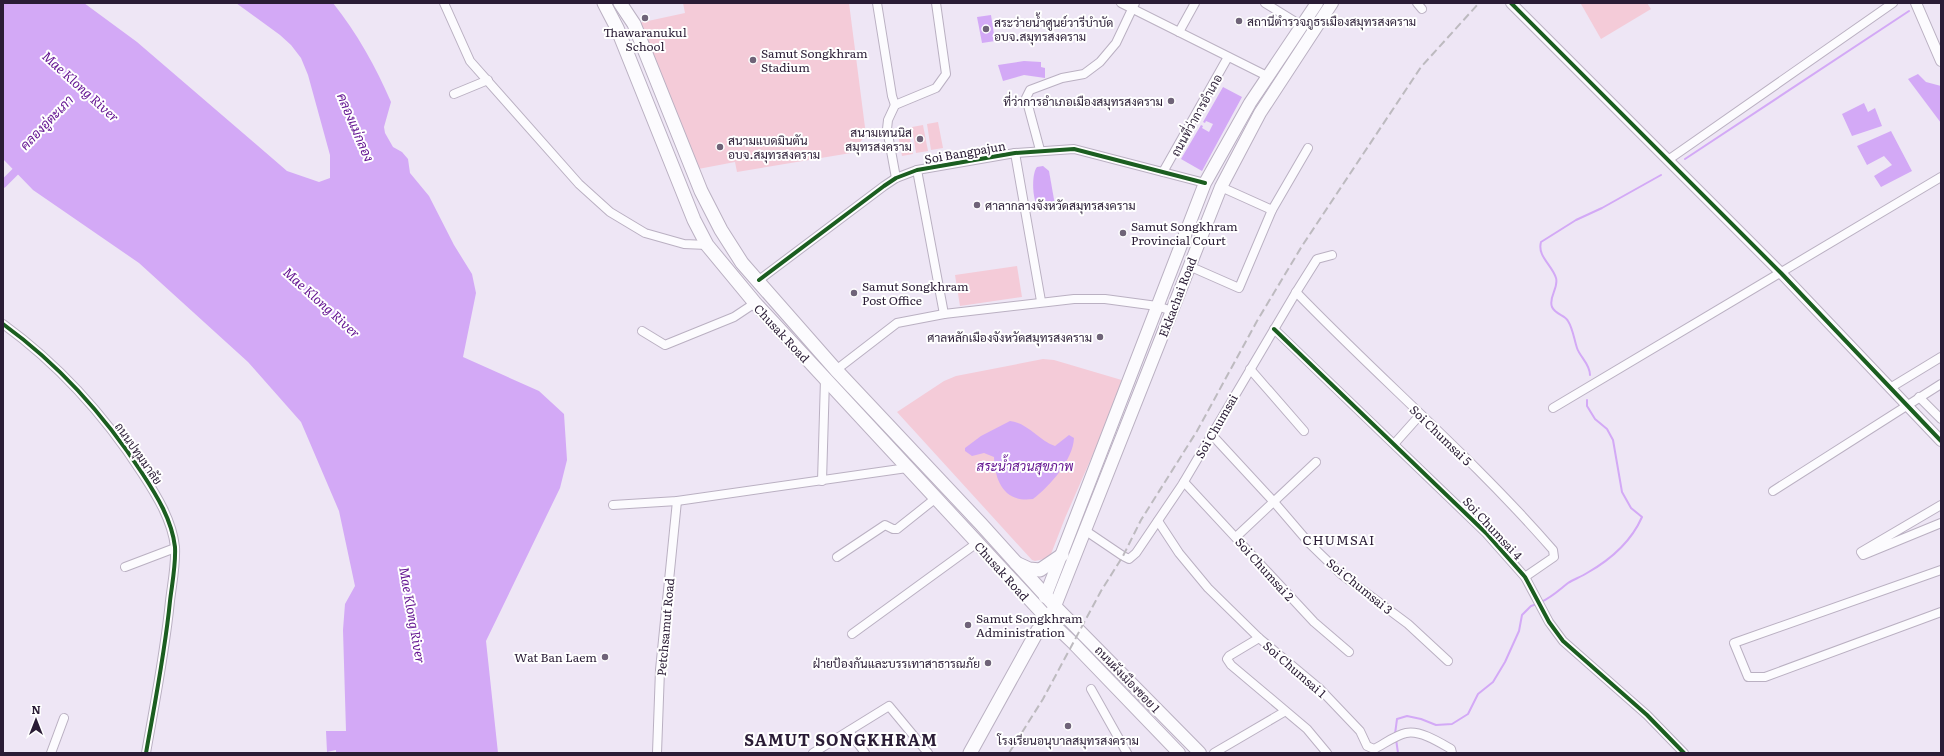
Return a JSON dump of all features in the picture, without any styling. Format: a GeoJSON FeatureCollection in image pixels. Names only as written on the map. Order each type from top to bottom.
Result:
{"type":"FeatureCollection","features":[{"type":"Feature","properties":{"kind":"main road"},"geometry":{"type":"LineString","coordinates":[[597,3],[617,28]]}},
{"type":"Feature","properties":{"kind":"main road","name":"Chusak Road"},"geometry":{"type":"LineString","coordinates":[[604,3],[617,28],[694,220],[707,244],[755,303],[1044,616]]}},
{"type":"Feature","properties":{"kind":"main road","name":"Chusak Road"},"geometry":{"type":"LineString","coordinates":[[620,3],[633,21],[701,191],[721,230],[742,263],[759,280],[836,370],[981,524],[1045,597],[1055,606]]}},
{"type":"Feature","properties":{"kind":"main road"},"geometry":{"type":"LineString","coordinates":[[625,3],[633,21]]}},
{"type":"Feature","properties":{"kind":"main road","name":"Ekkachai Road"},"geometry":{"type":"LineString","coordinates":[[1045,597],[1205,183],[1231,135],[1267,76],[1317,3]]}},
{"type":"Feature","properties":{"kind":"main road","name":"Ekkachai Road"},"geometry":{"type":"LineString","coordinates":[[1055,606],[1221,187],[1260,113],[1332,3]]}},
{"type":"Feature","properties":{"kind":"main road"},"geometry":{"type":"LineString","coordinates":[[973,539],[981,524]]}},
{"type":"Feature","properties":{"kind":"main road"},"geometry":{"type":"LineString","coordinates":[[1015,562],[1029,569],[1040,570],[1062,555]]}},
{"type":"Feature","properties":{"kind":"main road"},"geometry":{"type":"LineString","coordinates":[[970,753],[1038,630],[1044,616],[1045,597]]}},
{"type":"Feature","properties":{"kind":"main road"},"geometry":{"type":"LineString","coordinates":[[1044,616],[1055,606]]}},
{"type":"Feature","properties":{"kind":"main road","name":"ถนนผังเมืองซอย 1"},"geometry":{"type":"LineString","coordinates":[[1055,606],[1200,753]]}},
{"type":"Feature","properties":{"kind":"main road","name":"ถนนผังเมืองซอย 1"},"geometry":{"type":"LineString","coordinates":[[1044,616],[1086,656],[1179,753]]}},
{"type":"Feature","properties":{"kind":"main road"},"geometry":{"type":"LineString","coordinates":[[1086,656],[1096,646]]}},
{"type":"Feature","properties":{"kind":"street"},"geometry":{"type":"LineString","coordinates":[[444,3],[470,60],[578,184],[610,212],[645,233],[684,244],[707,244]]}},
{"type":"Feature","properties":{"kind":"street"},"geometry":{"type":"LineString","coordinates":[[877,3],[892,96],[895,105]]}},
{"type":"Feature","properties":{"kind":"street"},"geometry":{"type":"LineString","coordinates":[[896,178],[887,129],[888,120],[895,105],[936,88],[946,74],[936,3]]}},
{"type":"Feature","properties":{"kind":"street"},"geometry":{"type":"LineString","coordinates":[[1121,3],[1133,6],[1179,32],[1267,76]]}},
{"type":"Feature","properties":{"kind":"street"},"geometry":{"type":"LineString","coordinates":[[1179,32],[1195,3]]}},
{"type":"Feature","properties":{"kind":"street"},"geometry":{"type":"LineString","coordinates":[[1265,3],[1302,26]]}},
{"type":"Feature","properties":{"kind":"street"},"geometry":{"type":"LineString","coordinates":[[1511,3],[1780,273],[1941,441]]}},
{"type":"Feature","properties":{"kind":"street"},"geometry":{"type":"LineString","coordinates":[[1668,160],[1893,3]]}},
{"type":"Feature","properties":{"kind":"street"},"geometry":{"type":"LineString","coordinates":[[1916,3],[1941,61]]}},
{"type":"Feature","properties":{"kind":"street"},"geometry":{"type":"LineString","coordinates":[[1040,150],[1026,98],[1030,90],[1062,78],[1084,74],[1089,70],[1116,43],[1133,6]]}},
{"type":"Feature","properties":{"kind":"street","name":"ถนนที่ว่าการอำเภอ"},"geometry":{"type":"LineString","coordinates":[[1163,172],[1228,57]]}},
{"type":"Feature","properties":{"kind":"street"},"geometry":{"type":"LineString","coordinates":[[454,94],[488,80]]}},
{"type":"Feature","properties":{"kind":"street"},"geometry":{"type":"LineString","coordinates":[[1189,266],[1239,288],[1272,210],[1308,148]]}},
{"type":"Feature","properties":{"kind":"street","name":"Soi Bangpajun"},"geometry":{"type":"LineString","coordinates":[[759,280],[896,178],[917,170],[1040,150],[1074,149],[1205,183]]}},
{"type":"Feature","properties":{"kind":"street"},"geometry":{"type":"LineString","coordinates":[[1015,154],[1042,302]]}},
{"type":"Feature","properties":{"kind":"street"},"geometry":{"type":"LineString","coordinates":[[917,170],[944,314]]}},
{"type":"Feature","properties":{"kind":"street"},"geometry":{"type":"LineString","coordinates":[[1554,408],[1941,177]]}},
{"type":"Feature","properties":{"kind":"street"},"geometry":{"type":"LineString","coordinates":[[1221,187],[1272,210]]}},
{"type":"Feature","properties":{"kind":"street","name":"Soi Chumsai"},"geometry":{"type":"LineString","coordinates":[[1086,530],[1129,559],[1158,521],[1184,482],[1317,259],[1332,255]]}},
{"type":"Feature","properties":{"kind":"street","name":"Soi Chumsai 5"},"geometry":{"type":"LineString","coordinates":[[1296,292],[1350,348],[1519,510],[1553,550],[1554,557],[1525,577]]}},
{"type":"Feature","properties":{"kind":"street"},"geometry":{"type":"LineString","coordinates":[[836,370],[897,323],[944,314],[1042,302],[1105,299],[1158,306],[1172,311]]}},
{"type":"Feature","properties":{"kind":"street"},"geometry":{"type":"LineString","coordinates":[[642,331],[665,345],[734,317],[755,303]]}},
{"type":"Feature","properties":{"kind":"street","name":"ถนนปทุมมาลัย"},"geometry":{"type":"LineString","coordinates":[[3,324],[21,337],[84,396],[124,445],[155,494],[171,528],[175,548],[169,610],[158,693],[146,753]]}},
{"type":"Feature","properties":{"kind":"street","name":"Soi Chumsai 4"},"geometry":{"type":"LineString","coordinates":[[1274,329],[1486,533],[1525,577],[1543,612],[1563,641],[1647,715],[1684,753]]}},
{"type":"Feature","properties":{"kind":"street"},"geometry":{"type":"LineString","coordinates":[[1890,388],[1941,357]]}},
{"type":"Feature","properties":{"kind":"street"},"geometry":{"type":"LineString","coordinates":[[1250,369],[1304,431]]}},
{"type":"Feature","properties":{"kind":"street"},"geometry":{"type":"LineString","coordinates":[[822,481],[825,379]]}},
{"type":"Feature","properties":{"kind":"street"},"geometry":{"type":"LineString","coordinates":[[1773,491],[1941,384]]}},
{"type":"Feature","properties":{"kind":"street"},"geometry":{"type":"LineString","coordinates":[[1919,397],[1941,419]]}},
{"type":"Feature","properties":{"kind":"street"},"geometry":{"type":"LineString","coordinates":[[1394,443],[1420,415]]}},
{"type":"Feature","properties":{"kind":"street","name":"Soi Chumsai 3"},"geometry":{"type":"LineString","coordinates":[[1212,435],[1274,502],[1310,544],[1341,574],[1408,624],[1448,661]]}},
{"type":"Feature","properties":{"kind":"street"},"geometry":{"type":"LineString","coordinates":[[1236,537],[1316,462]]}},
{"type":"Feature","properties":{"kind":"street"},"geometry":{"type":"LineString","coordinates":[[613,505],[677,501],[907,468]]}},
{"type":"Feature","properties":{"kind":"street","name":"Soi Chumsai 2"},"geometry":{"type":"LineString","coordinates":[[1184,482],[1314,622],[1349,652]]}},
{"type":"Feature","properties":{"kind":"street"},"geometry":{"type":"LineString","coordinates":[[837,557],[882,526],[887,525],[893,529],[897,529],[936,498]]}},
{"type":"Feature","properties":{"kind":"street","name":"Petchsamut Road"},"geometry":{"type":"LineString","coordinates":[[657,753],[660,670],[677,501]]}},
{"type":"Feature","properties":{"kind":"street"},"geometry":{"type":"LineString","coordinates":[[1941,505],[1861,552],[1863,556],[1941,523]]}},
{"type":"Feature","properties":{"kind":"street","name":"Soi Chumsai 1"},"geometry":{"type":"LineString","coordinates":[[1158,521],[1179,553],[1208,588],[1259,638],[1319,688],[1360,731],[1367,746],[1374,749],[1406,733],[1416,733],[1451,749],[1452,753]]}},
{"type":"Feature","properties":{"kind":"street"},"geometry":{"type":"LineString","coordinates":[[852,634],[973,539]]}},
{"type":"Feature","properties":{"kind":"street"},"geometry":{"type":"LineString","coordinates":[[125,567],[175,548]]}},
{"type":"Feature","properties":{"kind":"street"},"geometry":{"type":"LineString","coordinates":[[1941,570],[1734,643],[1748,677],[1765,677],[1941,612]]}},
{"type":"Feature","properties":{"kind":"street"},"geometry":{"type":"LineString","coordinates":[[1259,638],[1227,659],[1231,665],[1284,712],[1307,730],[1327,753]]}},
{"type":"Feature","properties":{"kind":"street"},"geometry":{"type":"LineString","coordinates":[[1091,689],[1127,753]]}},
{"type":"Feature","properties":{"kind":"street"},"geometry":{"type":"LineString","coordinates":[[813,753],[889,706],[928,753]]}},
{"type":"Feature","properties":{"kind":"street"},"geometry":{"type":"LineString","coordinates":[[1214,753],[1284,712]]}},
{"type":"Feature","properties":{"kind":"street"},"geometry":{"type":"LineString","coordinates":[[51,753],[64,718]]}},
{"type":"Feature","properties":{"kind":"street"},"geometry":{"type":"LineString","coordinates":[[849,731],[865,753]]}},
{"type":"Feature","properties":{"kind":"shaded area","name":"Samut Songkhram Stadium"},"geometry":{"type":"Polygon","coordinates":[[[683,3],[849,3],[866,135],[851,153],[737,172],[735,162],[693,170],[634,24],[685,13],[683,3]]]}},
{"type":"Feature","properties":{"kind":"shaded area"},"geometry":{"type":"Polygon","coordinates":[[[1647,3],[1651,9],[1601,39],[1581,4],[1647,3]]]}},
{"type":"Feature","properties":{"kind":"shaded area"},"geometry":{"type":"Polygon","coordinates":[[[938,122],[943,148],[931,150],[927,124],[938,122]]]}},
{"type":"Feature","properties":{"kind":"shaded area","name":"สนามเทนนิส สมุทรสงคราม"},"geometry":{"type":"Polygon","coordinates":[[[923,125],[928,151],[916,153],[912,127],[923,125]]]}},
{"type":"Feature","properties":{"kind":"shaded area"},"geometry":{"type":"Polygon","coordinates":[[[908,128],[913,154],[902,156],[897,130],[908,128]]]}},
{"type":"Feature","properties":{"kind":"shaded area"},"geometry":{"type":"Polygon","coordinates":[[[1017,266],[1022,297],[960,306],[955,275],[1017,266]]]}},
{"type":"Feature","properties":{"kind":"shaded area"},"geometry":{"type":"Polygon","coordinates":[[[1043,359],[1054,360],[1125,381],[1065,518],[1051,554],[1044,559],[1035,561],[1032,560],[897,412],[944,381],[956,376],[1043,359]]]}},
{"type":"Feature","properties":{"kind":"water"},"geometry":{"type":"Polygon","coordinates":[[[3,3],[84,3],[137,42],[287,171],[319,182],[330,178],[330,155],[308,75],[301,58],[291,45],[280,35],[236,3],[333,3],[358,38],[379,76],[391,102],[384,127],[385,133],[393,147],[402,152],[408,159],[410,173],[429,196],[454,245],[472,274],[476,293],[463,357],[539,391],[564,414],[567,460],[560,488],[486,641],[498,753],[336,753],[336,750],[327,752],[326,731],[346,731],[343,630],[345,604],[355,586],[339,511],[301,422],[248,362],[139,263],[33,190],[3,159],[3,3]]]}},
{"type":"Feature","properties":{"kind":"water","name":"สระว่ายน้ำศูนย์วารีบำบัด อบจ.สมุทรสงคราม"},"geometry":{"type":"Polygon","coordinates":[[[991,15],[995,41],[982,43],[977,17],[991,15]]]}},
{"type":"Feature","properties":{"kind":"water"},"geometry":{"type":"Polygon","coordinates":[[[1024,61],[1041,62],[1041,67],[1045,68],[1045,78],[1024,75],[1003,81],[998,65],[1024,61]]]}},
{"type":"Feature","properties":{"kind":"water"},"geometry":{"type":"Polygon","coordinates":[[[1918,74],[1926,82],[1941,86],[1941,123],[1908,79],[1918,74]]]}},
{"type":"Feature","properties":{"kind":"water"},"geometry":{"type":"Polygon","coordinates":[[[1223,87],[1242,97],[1202,171],[1181,159],[1201,125],[1203,126],[1202,128],[1209,132],[1213,124],[1206,121],[1205,123],[1203,122],[1223,87]]]}},
{"type":"Feature","properties":{"kind":"water"},"geometry":{"type":"Polygon","coordinates":[[[1864,103],[1868,112],[1875,108],[1882,126],[1852,136],[1842,114],[1864,103]]]}},
{"type":"Feature","properties":{"kind":"water"},"geometry":{"type":"Polygon","coordinates":[[[1891,131],[1912,171],[1881,187],[1874,176],[1892,165],[1884,156],[1867,165],[1857,146],[1891,131]]]}},
{"type":"Feature","properties":{"kind":"water"},"geometry":{"type":"Polygon","coordinates":[[[1043,166],[1049,171],[1055,205],[1054,208],[1040,209],[1035,201],[1033,182],[1035,171],[1037,167],[1043,166]]]}},
{"type":"Feature","properties":{"kind":"water","name":"สระน้ำสวนสุขภาพ"},"geometry":{"type":"Polygon","coordinates":[[[1010,421],[1016,422],[1028,428],[1043,440],[1055,446],[1069,435],[1074,438],[1070,455],[1060,472],[1040,494],[1033,499],[1015,498],[1008,494],[999,482],[996,474],[994,457],[984,453],[972,456],[965,451],[965,448],[981,436],[1010,421]]]}},
{"type":"Feature","properties":{"kind":"waterway"},"geometry":{"type":"LineString","coordinates":[[1685,159],[1909,11]]}},
{"type":"Feature","properties":{"kind":"waterway","name":"คลองอู่ตะเภา"},"geometry":{"type":"LineString","coordinates":[[3,184],[23,164]]}},
{"type":"Feature","properties":{"kind":"waterway"},"geometry":{"type":"LineString","coordinates":[[1590,375],[1587,364],[1578,351],[1570,324],[1565,317],[1556,312],[1552,307],[1551,300],[1557,282],[1554,273],[1541,252],[1541,242],[1576,220],[1602,208],[1661,175]]}},
{"type":"Feature","properties":{"kind":"waterway"},"geometry":{"type":"LineString","coordinates":[[1541,602],[1552,596],[1568,583],[1596,568],[1612,556],[1626,542],[1642,517],[1631,508],[1622,492],[1613,440],[1607,429],[1595,419],[1587,406],[1587,400]]}},
{"type":"Feature","properties":{"kind":"waterway"},"geometry":{"type":"LineString","coordinates":[[1395,734],[1397,719],[1407,716],[1421,719],[1436,725],[1452,724],[1468,714],[1478,694],[1493,682],[1505,662],[1519,631],[1522,615],[1531,606],[1537,604]]}},
{"type":"Feature","properties":{"kind":"waterway"},"geometry":{"type":"LineString","coordinates":[[1396,739],[1398,753]]}},
{"type":"Feature","properties":{"kind":"railway"},"geometry":{"type":"LineString","coordinates":[[1009,753],[1043,699],[1101,591],[1123,556],[1141,520],[1197,431],[1257,321],[1302,246],[1421,67],[1479,3]]}},
{"type":"Feature","properties":{"kind":"cycle path"},"geometry":{"type":"LineString","coordinates":[[1511,3],[1781,273],[1941,441]]}},
{"type":"Feature","properties":{"kind":"cycle path"},"geometry":{"type":"LineString","coordinates":[[759,280],[884,186],[896,178],[917,170],[1015,153],[1074,149],[1205,183]]}},
{"type":"Feature","properties":{"kind":"cycle path"},"geometry":{"type":"LineString","coordinates":[[3,324],[43,356],[96,411],[128,452],[148,482],[163,508],[171,527],[175,547],[174,568],[163,658],[146,753]]}},
{"type":"Feature","properties":{"kind":"cycle path"},"geometry":{"type":"LineString","coordinates":[[1274,329],[1486,533],[1525,577],[1549,622],[1563,641],[1647,715],[1684,753]]}},
{"type":"Feature","properties":{"kind":"place","name":"Thawaranukul School"},"geometry":{"type":"Point","coordinates":[645,18]}},
{"type":"Feature","properties":{"kind":"place","name":"สถานีตำรวจภูธรเมืองสมุทรสงคราม"},"geometry":{"type":"Point","coordinates":[1239,21]}},
{"type":"Feature","properties":{"kind":"place","name":"สระว่ายน้ำศูนย์วารีบำบัด อบจ.สมุทรสงคราม"},"geometry":{"type":"Point","coordinates":[986,29]}},
{"type":"Feature","properties":{"kind":"place","name":"Samut Songkhram Stadium"},"geometry":{"type":"Point","coordinates":[753,60]}},
{"type":"Feature","properties":{"kind":"place","name":"ที่ว่าการอำเภอเมืองสมุทรสงคราม"},"geometry":{"type":"Point","coordinates":[1171,101]}},
{"type":"Feature","properties":{"kind":"place","name":"สนามเทนนิส สมุทรสงคราม"},"geometry":{"type":"Point","coordinates":[920,139]}},
{"type":"Feature","properties":{"kind":"place","name":"สนามแบดมินตัน อบจ.สมุทรสงคราม"},"geometry":{"type":"Point","coordinates":[720,147]}},
{"type":"Feature","properties":{"kind":"place","name":"ศาลากลางจังหวัดสมุทรสงคราม"},"geometry":{"type":"Point","coordinates":[977,205]}},
{"type":"Feature","properties":{"kind":"place","name":"Samut Songkhram Provincial Court"},"geometry":{"type":"Point","coordinates":[1123,233]}},
{"type":"Feature","properties":{"kind":"place","name":"Samut Songkhram Post Office"},"geometry":{"type":"Point","coordinates":[854,293]}},
{"type":"Feature","properties":{"kind":"place","name":"ศาลหลักเมืองจังหวัดสมุทรสงคราม"},"geometry":{"type":"Point","coordinates":[1100,337]}},
{"type":"Feature","properties":{"kind":"place","name":"Samut Songkhram Administration"},"geometry":{"type":"Point","coordinates":[968,625]}},
{"type":"Feature","properties":{"kind":"place","name":"Wat Ban Laem"},"geometry":{"type":"Point","coordinates":[605,657]}},
{"type":"Feature","properties":{"kind":"place","name":"ฝ่ายป้องกันและบรรเทาสาธารณภัย"},"geometry":{"type":"Point","coordinates":[988,663]}},
{"type":"Feature","properties":{"kind":"place","name":"โรงเรียนอนุบาลสมุทรสงคราม"},"geometry":{"type":"Point","coordinates":[1068,726]}},
{"type":"Feature","properties":{"kind":"district","name":"CHUMSAI"},"geometry":{"type":"Point","coordinates":[1339,539]}},
{"type":"Feature","properties":{"kind":"district","name":"SAMUT SONGKHRAM"},"geometry":{"type":"Point","coordinates":[841,739]}},
{"type":"Feature","properties":{"kind":"water label","name":"Mae Klong River"},"geometry":{"type":"Point","coordinates":[81,86]}},
{"type":"Feature","properties":{"kind":"water label","name":"คลองแม่กลอง"},"geometry":{"type":"Point","coordinates":[356,127]}},
{"type":"Feature","properties":{"kind":"water label","name":"Mae Klong River"},"geometry":{"type":"Point","coordinates":[322,302]}},
{"type":"Feature","properties":{"kind":"water label","name":"Mae Klong River"},"geometry":{"type":"Point","coordinates":[413,615]}}]}
